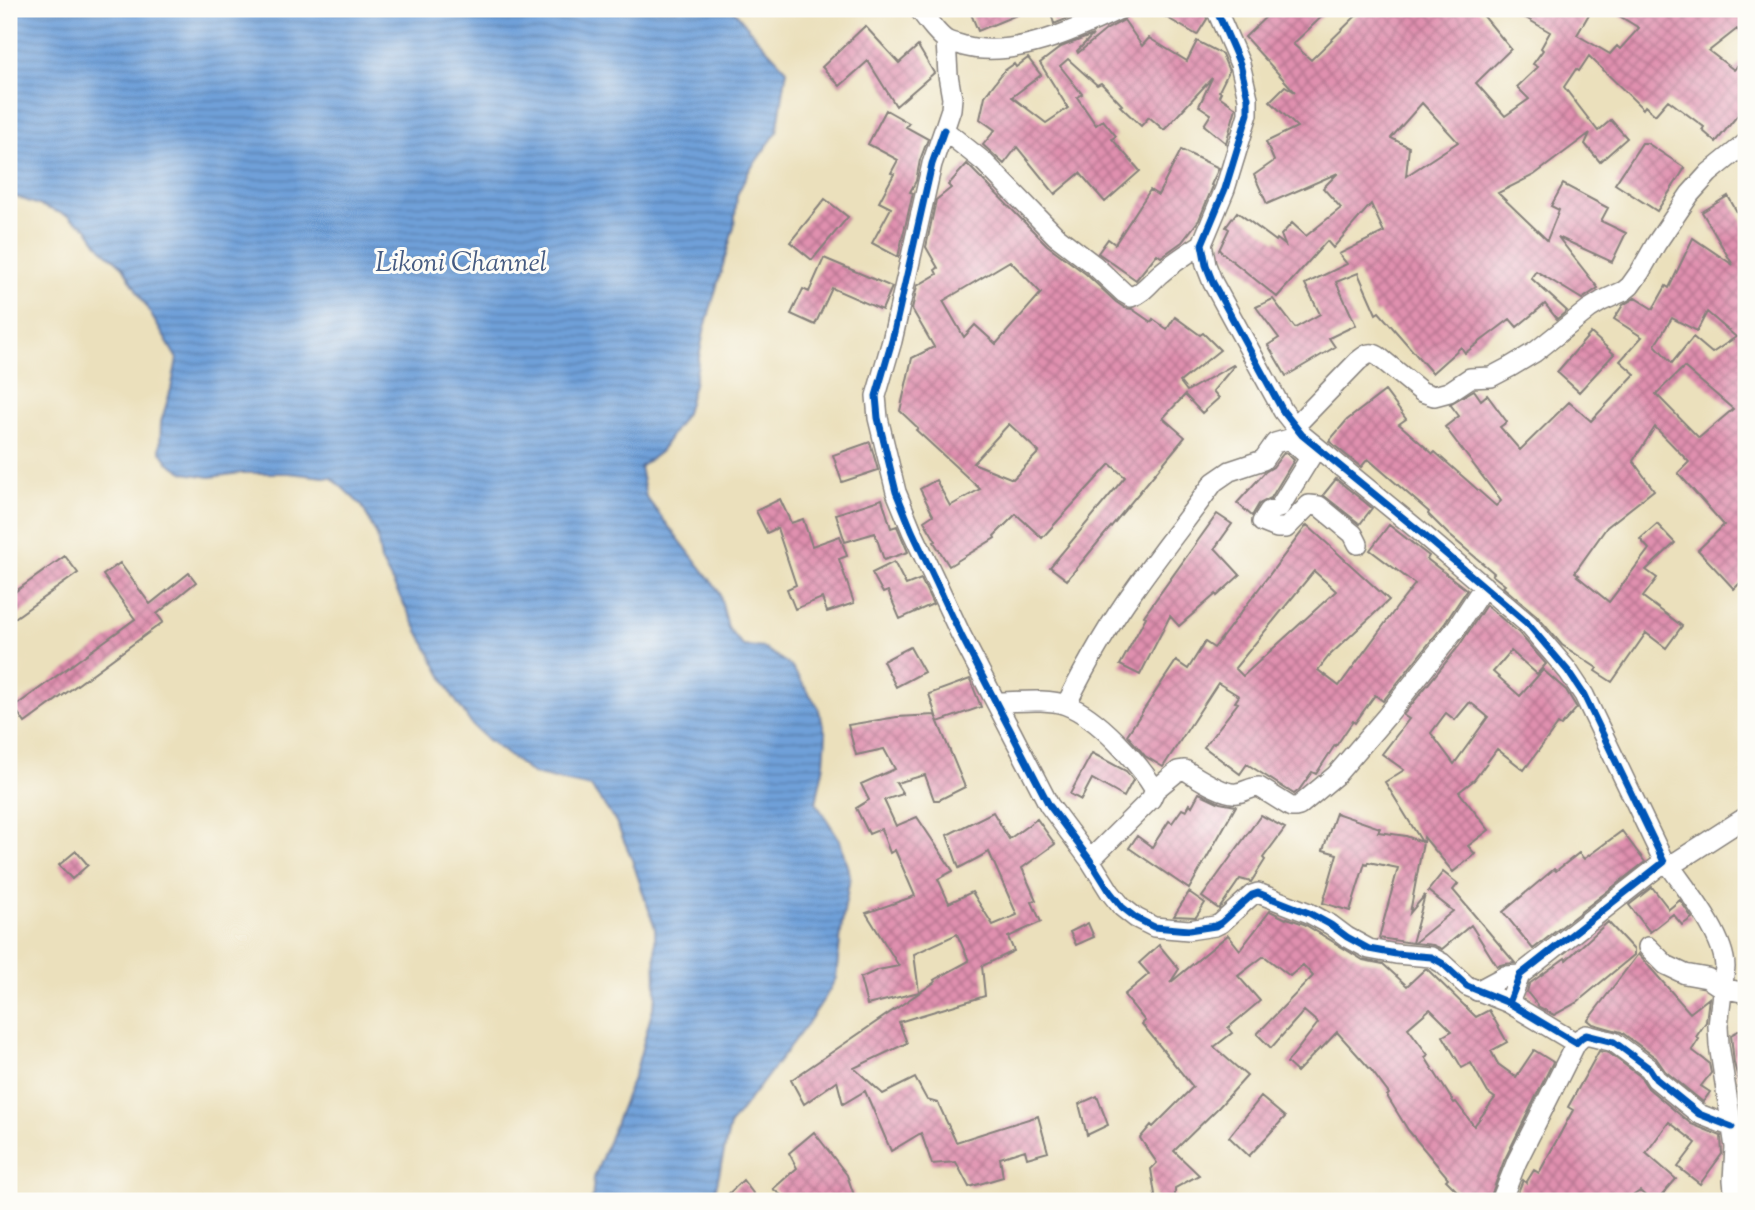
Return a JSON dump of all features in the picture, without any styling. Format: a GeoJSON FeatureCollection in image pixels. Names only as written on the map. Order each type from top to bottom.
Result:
{"type":"FeatureCollection","features":[{"type":"Feature","properties":{"kind":"street"},"geometry":{"type":"LineString","coordinates":[[919,9],[946,41],[999,50],[1018,47],[1072,30],[1120,9]]}},
{"type":"Feature","properties":{"kind":"street"},"geometry":{"type":"LineString","coordinates":[[1216,9],[1240,64],[1248,98],[1248,114],[1225,189],[1202,244],[1206,265],[1213,283],[1283,411],[1311,450]]}},
{"type":"Feature","properties":{"kind":"street"},"geometry":{"type":"LineString","coordinates":[[946,41],[951,109],[932,164],[875,406],[896,492],[908,521],[961,635],[1049,805],[1122,907],[1154,927],[1180,930],[1215,926],[1258,893],[1309,913],[1369,949],[1431,957],[1477,991],[1509,1003],[1576,1043]]}},
{"type":"Feature","properties":{"kind":"street"},"geometry":{"type":"LineString","coordinates":[[944,130],[984,162],[1056,236],[1094,264],[1131,297],[1140,294],[1160,273],[1202,244]]}},
{"type":"Feature","properties":{"kind":"street"},"geometry":{"type":"LineString","coordinates":[[1295,426],[1367,354],[1378,356],[1422,392],[1434,396],[1449,392],[1470,378],[1491,377],[1535,352],[1589,309],[1630,285],[1690,194],[1709,173],[1746,143]]}},
{"type":"Feature","properties":{"kind":"street"},"geometry":{"type":"LineString","coordinates":[[1066,705],[1088,662],[1127,599],[1214,482],[1230,471],[1263,460],[1275,443],[1289,439],[1311,450],[1484,586],[1528,624],[1584,695],[1667,864],[1702,912],[1725,957],[1718,1026],[1735,1147],[1735,1201]]}},
{"type":"Feature","properties":{"kind":"street"},"geometry":{"type":"LineString","coordinates":[[1311,450],[1279,508],[1269,511],[1262,522],[1277,528],[1286,528],[1308,505],[1313,504],[1353,534],[1358,544]]}},
{"type":"Feature","properties":{"kind":"street"},"geometry":{"type":"LineString","coordinates":[[1090,860],[1152,799],[1155,790],[1178,771],[1185,770],[1224,791],[1238,793],[1259,787],[1291,807],[1299,806],[1336,775],[1386,718],[1455,630],[1484,586]]}},
{"type":"Feature","properties":{"kind":"street"},"geometry":{"type":"LineString","coordinates":[[996,702],[1049,702],[1066,705],[1096,722],[1147,777],[1155,790]]}},
{"type":"Feature","properties":{"kind":"street"},"geometry":{"type":"LineString","coordinates":[[1509,1003],[1520,975],[1667,864],[1746,817]]}},
{"type":"Feature","properties":{"kind":"street"},"geometry":{"type":"LineString","coordinates":[[1648,947],[1666,965],[1685,974],[1707,978],[1722,988],[1746,993]]}},
{"type":"Feature","properties":{"kind":"street"},"geometry":{"type":"LineString","coordinates":[[1477,991],[1505,976],[1520,975]]}},
{"type":"Feature","properties":{"kind":"street"},"geometry":{"type":"LineString","coordinates":[[1501,1201],[1517,1161],[1576,1043],[1586,1035],[1614,1042],[1649,1068],[1656,1079],[1699,1114],[1732,1128]]}},
{"type":"Feature","properties":{"kind":"water","name":"Likoni Channel"},"geometry":{"type":"Polygon","coordinates":[[[9,9],[733,9],[787,70],[777,132],[749,171],[737,195],[734,227],[704,331],[686,413],[660,452],[640,467],[646,497],[719,591],[728,628],[743,646],[764,648],[791,666],[818,707],[826,735],[824,764],[816,803],[840,840],[850,877],[836,978],[808,1023],[730,1125],[711,1201],[592,1201],[594,1178],[636,1070],[656,997],[655,928],[616,822],[591,787],[533,774],[472,725],[452,695],[381,561],[377,536],[362,506],[332,478],[289,473],[242,473],[210,477],[185,473],[168,462],[160,450],[161,422],[177,359],[123,267],[101,248],[87,228],[66,215],[9,192],[9,9]]]}},
{"type":"Feature","properties":{"kind":"building"},"geometry":{"type":"Polygon","coordinates":[[[969,9],[1031,9],[978,31],[969,9]]]}},
{"type":"Feature","properties":{"kind":"building"},"geometry":{"type":"Polygon","coordinates":[[[1050,9],[1091,9],[1054,24],[1050,9]]]}},
{"type":"Feature","properties":{"kind":"building"},"geometry":{"type":"Polygon","coordinates":[[[1152,9],[1204,9],[1207,19],[1197,35],[1152,9]]]}},
{"type":"Feature","properties":{"kind":"building"},"geometry":{"type":"Polygon","coordinates":[[[1274,9],[1330,9],[1293,44],[1311,60],[1363,9],[1478,9],[1511,49],[1476,83],[1505,116],[1529,99],[1517,87],[1538,67],[1533,64],[1543,50],[1541,48],[1550,32],[1510,9],[1592,9],[1577,35],[1610,54],[1617,46],[1620,49],[1639,28],[1608,9],[1746,9],[1746,38],[1737,29],[1709,51],[1734,70],[1746,56],[1746,105],[1716,142],[1702,130],[1704,127],[1668,100],[1655,115],[1645,106],[1643,109],[1589,56],[1564,87],[1598,131],[1611,120],[1627,138],[1600,162],[1585,144],[1590,133],[1534,175],[1498,193],[1547,240],[1559,210],[1551,206],[1563,184],[1608,208],[1601,221],[1626,233],[1612,262],[1558,237],[1598,288],[1582,299],[1536,271],[1531,278],[1567,311],[1557,319],[1545,304],[1517,327],[1510,319],[1465,353],[1461,347],[1432,373],[1379,312],[1376,314],[1358,273],[1336,282],[1356,325],[1329,338],[1335,347],[1286,376],[1268,345],[1279,338],[1256,307],[1273,299],[1295,328],[1320,314],[1305,284],[1347,264],[1339,254],[1384,232],[1371,204],[1333,248],[1327,241],[1277,297],[1219,250],[1229,229],[1226,227],[1237,212],[1285,245],[1281,235],[1292,223],[1306,236],[1341,208],[1323,188],[1338,173],[1267,204],[1254,175],[1274,161],[1266,142],[1297,127],[1270,101],[1285,86],[1295,92],[1245,37],[1274,9]],[[1422,103],[1391,138],[1409,147],[1406,176],[1458,142],[1422,103]]]}},
{"type":"Feature","properties":{"kind":"building"},"geometry":{"type":"Polygon","coordinates":[[[1124,20],[1142,46],[1149,38],[1187,61],[1197,41],[1222,54],[1229,71],[1219,96],[1236,108],[1226,143],[1204,125],[1211,114],[1199,106],[1212,78],[1164,130],[1149,117],[1141,126],[1101,83],[1097,85],[1068,59],[1060,66],[1082,94],[1077,97],[1096,125],[1103,120],[1116,136],[1112,139],[1140,171],[1105,202],[1080,173],[1055,194],[1017,147],[1004,164],[983,145],[995,130],[980,119],[985,96],[1004,71],[1014,64],[1016,67],[1028,58],[1041,75],[1012,97],[1046,123],[1068,108],[1040,63],[1061,47],[1093,35],[1078,53],[1107,29],[1124,20]]]}},
{"type":"Feature","properties":{"kind":"building"},"geometry":{"type":"Polygon","coordinates":[[[865,26],[899,63],[918,46],[934,73],[896,106],[868,61],[840,86],[822,67],[865,26]]]}},
{"type":"Feature","properties":{"kind":"building"},"geometry":{"type":"Polygon","coordinates":[[[886,110],[909,123],[906,127],[928,139],[916,181],[910,192],[913,193],[898,257],[872,243],[891,208],[879,202],[894,174],[891,173],[898,160],[868,144],[886,110]]]}},
{"type":"Feature","properties":{"kind":"building"},"geometry":{"type":"Polygon","coordinates":[[[1642,143],[1647,143],[1685,168],[1657,211],[1615,184],[1642,143]]]}},
{"type":"Feature","properties":{"kind":"building"},"geometry":{"type":"Polygon","coordinates":[[[1181,150],[1219,168],[1211,185],[1213,186],[1199,220],[1182,242],[1161,257],[1157,254],[1136,280],[1098,253],[1108,239],[1115,244],[1150,190],[1158,195],[1181,150]]]}},
{"type":"Feature","properties":{"kind":"building"},"geometry":{"type":"Polygon","coordinates":[[[967,164],[1047,245],[1086,274],[1116,302],[1151,322],[1153,319],[1167,329],[1175,317],[1200,335],[1203,333],[1220,350],[1180,382],[1187,391],[1234,366],[1213,391],[1219,398],[1202,413],[1185,395],[1163,418],[1185,437],[1067,580],[1050,567],[1125,477],[1110,464],[1042,538],[1016,514],[995,538],[949,566],[924,521],[933,515],[920,489],[936,480],[950,506],[980,489],[916,430],[918,428],[900,411],[912,358],[934,347],[912,309],[917,286],[937,274],[935,270],[938,268],[926,247],[936,200],[951,188],[948,185],[967,164]],[[1010,261],[943,301],[964,337],[975,325],[996,344],[1041,293],[1010,261]],[[1009,424],[973,463],[1013,479],[1039,452],[1009,424]]]}},
{"type":"Feature","properties":{"kind":"building"},"geometry":{"type":"Polygon","coordinates":[[[1728,196],[1746,228],[1746,577],[1734,589],[1698,550],[1724,525],[1678,473],[1689,462],[1655,427],[1633,461],[1654,490],[1607,527],[1575,572],[1609,602],[1649,549],[1640,539],[1657,524],[1675,543],[1646,570],[1657,578],[1643,597],[1682,626],[1666,648],[1646,633],[1612,682],[1595,671],[1597,668],[1562,645],[1536,615],[1503,587],[1505,585],[1492,575],[1494,573],[1368,459],[1361,467],[1329,441],[1347,420],[1385,391],[1406,419],[1399,424],[1496,506],[1501,501],[1445,427],[1459,416],[1450,404],[1474,390],[1481,400],[1487,395],[1507,422],[1500,427],[1520,450],[1569,402],[1591,421],[1635,374],[1620,361],[1642,337],[1614,319],[1623,305],[1635,298],[1653,309],[1666,286],[1669,288],[1693,238],[1733,265],[1702,212],[1728,196]],[[1707,312],[1697,331],[1672,318],[1655,345],[1672,363],[1693,337],[1712,353],[1736,337],[1707,312]],[[1684,367],[1656,394],[1699,438],[1733,409],[1684,367]]]}},
{"type":"Feature","properties":{"kind":"building"},"geometry":{"type":"Polygon","coordinates":[[[825,199],[848,217],[812,260],[790,242],[825,199]]]}},
{"type":"Feature","properties":{"kind":"building"},"geometry":{"type":"Polygon","coordinates":[[[824,258],[892,287],[882,310],[832,288],[815,325],[791,314],[803,289],[809,292],[824,258]]]}},
{"type":"Feature","properties":{"kind":"building"},"geometry":{"type":"Polygon","coordinates":[[[1591,333],[1614,354],[1579,392],[1557,372],[1591,333]]]}},
{"type":"Feature","properties":{"kind":"building"},"geometry":{"type":"Polygon","coordinates":[[[870,442],[878,470],[842,482],[833,455],[870,442]]]}},
{"type":"Feature","properties":{"kind":"building"},"geometry":{"type":"Polygon","coordinates":[[[1286,453],[1294,460],[1271,498],[1259,504],[1252,516],[1237,503],[1286,453]]]}},
{"type":"Feature","properties":{"kind":"building"},"geometry":{"type":"Polygon","coordinates":[[[1336,479],[1372,508],[1360,524],[1323,495],[1336,479]]]}},
{"type":"Feature","properties":{"kind":"building"},"geometry":{"type":"Polygon","coordinates":[[[780,499],[791,523],[803,519],[812,546],[840,536],[847,556],[839,559],[854,603],[827,612],[822,598],[795,609],[787,589],[796,585],[777,528],[767,533],[756,511],[780,499]]]}},
{"type":"Feature","properties":{"kind":"building"},"geometry":{"type":"Polygon","coordinates":[[[882,499],[891,528],[897,526],[908,552],[884,560],[875,533],[845,542],[836,514],[882,499]]]}},
{"type":"Feature","properties":{"kind":"building"},"geometry":{"type":"Polygon","coordinates":[[[1217,514],[1232,524],[1215,548],[1240,575],[1179,626],[1170,616],[1140,675],[1120,665],[1146,617],[1144,616],[1217,514]]]}},
{"type":"Feature","properties":{"kind":"building"},"geometry":{"type":"Polygon","coordinates":[[[1307,525],[1389,600],[1329,656],[1318,670],[1339,686],[1415,584],[1370,550],[1389,525],[1467,590],[1445,623],[1383,701],[1375,695],[1335,745],[1316,774],[1312,772],[1294,794],[1247,764],[1240,774],[1204,747],[1238,703],[1235,702],[1239,696],[1218,683],[1163,767],[1145,756],[1127,735],[1176,661],[1188,669],[1205,642],[1214,648],[1307,525]],[[1314,571],[1235,668],[1243,676],[1336,591],[1314,571]]]}},
{"type":"Feature","properties":{"kind":"building"},"geometry":{"type":"Polygon","coordinates":[[[65,556],[78,573],[9,622],[9,596],[65,556]]]}},
{"type":"Feature","properties":{"kind":"building"},"geometry":{"type":"Polygon","coordinates":[[[894,562],[906,585],[921,579],[933,604],[900,619],[888,591],[883,593],[872,573],[894,562]]]}},
{"type":"Feature","properties":{"kind":"building"},"geometry":{"type":"Polygon","coordinates":[[[120,563],[150,604],[189,573],[196,582],[157,614],[163,622],[25,723],[14,707],[135,619],[103,575],[120,563]]]}},
{"type":"Feature","properties":{"kind":"building"},"geometry":{"type":"Polygon","coordinates":[[[1486,605],[1519,633],[1546,664],[1537,674],[1511,651],[1493,672],[1520,696],[1543,670],[1566,690],[1577,708],[1561,726],[1558,724],[1524,770],[1497,749],[1474,780],[1459,792],[1489,830],[1468,846],[1475,854],[1453,872],[1424,837],[1410,913],[1425,895],[1412,943],[1379,938],[1398,868],[1365,863],[1350,911],[1323,903],[1337,854],[1323,850],[1336,813],[1380,828],[1378,832],[1406,836],[1422,842],[1385,782],[1404,770],[1382,754],[1409,719],[1403,715],[1459,646],[1486,605]],[[1470,702],[1455,720],[1446,713],[1431,733],[1454,764],[1488,717],[1470,702]]]}},
{"type":"Feature","properties":{"kind":"building"},"geometry":{"type":"Polygon","coordinates":[[[910,647],[924,672],[896,687],[883,661],[910,647]]]}},
{"type":"Feature","properties":{"kind":"building"},"geometry":{"type":"Polygon","coordinates":[[[970,679],[981,707],[938,722],[929,694],[970,679]]]}},
{"type":"Feature","properties":{"kind":"building"},"geometry":{"type":"Polygon","coordinates":[[[935,715],[965,787],[934,800],[925,775],[896,783],[903,794],[884,800],[896,826],[917,817],[953,871],[938,879],[949,903],[972,892],[993,925],[1017,915],[989,852],[959,868],[947,835],[993,812],[1009,839],[1037,819],[1055,844],[1022,868],[1036,900],[1032,902],[1041,922],[1008,937],[1014,951],[982,966],[985,996],[899,1022],[907,1043],[854,1068],[883,1094],[915,1078],[927,1100],[938,1103],[956,1142],[1038,1116],[1048,1152],[1027,1158],[1025,1150],[1000,1158],[1003,1177],[969,1187],[956,1162],[932,1164],[921,1133],[891,1151],[865,1091],[843,1104],[837,1081],[804,1104],[791,1080],[935,982],[934,980],[969,961],[957,934],[914,954],[919,992],[867,1005],[860,978],[878,970],[899,966],[866,913],[915,896],[895,850],[890,853],[881,829],[869,834],[856,808],[869,800],[861,784],[895,769],[884,749],[856,755],[848,725],[897,717],[935,715]]]}},
{"type":"Feature","properties":{"kind":"building"},"geometry":{"type":"Polygon","coordinates":[[[1092,753],[1126,771],[1133,780],[1124,797],[1092,779],[1081,800],[1070,794],[1092,753]]]}},
{"type":"Feature","properties":{"kind":"building"},"geometry":{"type":"Polygon","coordinates":[[[1199,793],[1220,803],[1236,806],[1189,889],[1129,848],[1137,836],[1152,847],[1169,821],[1172,823],[1182,809],[1186,811],[1190,804],[1192,806],[1199,793]]]}},
{"type":"Feature","properties":{"kind":"building"},"geometry":{"type":"Polygon","coordinates":[[[1261,815],[1285,828],[1263,858],[1265,860],[1251,882],[1240,879],[1219,909],[1202,897],[1261,815]]]}},
{"type":"Feature","properties":{"kind":"building"},"geometry":{"type":"Polygon","coordinates":[[[1622,831],[1645,862],[1533,949],[1503,912],[1554,869],[1556,871],[1579,853],[1584,859],[1622,831]]]}},
{"type":"Feature","properties":{"kind":"building"},"geometry":{"type":"Polygon","coordinates":[[[76,851],[88,865],[72,879],[59,865],[76,851]]]}},
{"type":"Feature","properties":{"kind":"building"},"geometry":{"type":"Polygon","coordinates":[[[1443,872],[1458,884],[1453,890],[1515,963],[1497,966],[1471,925],[1442,949],[1414,943],[1453,911],[1428,891],[1443,872]]]}},
{"type":"Feature","properties":{"kind":"building"},"geometry":{"type":"Polygon","coordinates":[[[1652,887],[1669,909],[1680,900],[1692,918],[1682,925],[1673,914],[1650,932],[1629,905],[1652,887]]]}},
{"type":"Feature","properties":{"kind":"building"},"geometry":{"type":"Polygon","coordinates":[[[1189,892],[1205,903],[1196,917],[1174,916],[1189,892]]]}},
{"type":"Feature","properties":{"kind":"building"},"geometry":{"type":"Polygon","coordinates":[[[1270,911],[1304,924],[1363,960],[1383,964],[1407,986],[1427,969],[1476,1017],[1489,1010],[1507,1042],[1491,1051],[1498,1064],[1516,1077],[1534,1050],[1553,1062],[1504,1161],[1489,1201],[1467,1201],[1446,1180],[1448,1178],[1408,1130],[1387,1096],[1389,1094],[1337,1032],[1297,1072],[1287,1063],[1318,1023],[1304,1011],[1271,1048],[1257,1034],[1313,976],[1303,965],[1290,976],[1264,956],[1238,976],[1260,1001],[1228,1028],[1232,1033],[1214,1047],[1247,1076],[1174,1151],[1199,1175],[1175,1188],[1175,1201],[1156,1201],[1151,1169],[1157,1163],[1140,1138],[1193,1087],[1142,1024],[1145,1021],[1124,995],[1149,974],[1139,963],[1159,945],[1179,969],[1170,983],[1228,935],[1240,950],[1270,911]],[[1430,1009],[1408,1028],[1428,1055],[1425,1057],[1454,1103],[1456,1102],[1474,1126],[1495,1098],[1488,1093],[1471,1063],[1462,1068],[1443,1036],[1452,1031],[1430,1009]]]}},
{"type":"Feature","properties":{"kind":"building"},"geometry":{"type":"Polygon","coordinates":[[[1608,922],[1634,950],[1634,955],[1576,1003],[1554,1015],[1539,1007],[1527,992],[1529,984],[1565,958],[1566,960],[1608,922]]]}},
{"type":"Feature","properties":{"kind":"building"},"geometry":{"type":"Polygon","coordinates":[[[1088,923],[1094,937],[1076,945],[1070,932],[1088,923]]]}},
{"type":"Feature","properties":{"kind":"building"},"geometry":{"type":"Polygon","coordinates":[[[1638,954],[1690,1013],[1709,998],[1706,1022],[1696,1037],[1699,1039],[1692,1050],[1709,1063],[1711,1073],[1701,1086],[1710,1092],[1703,1102],[1665,1071],[1656,1058],[1621,1032],[1588,1020],[1638,954]]]}},
{"type":"Feature","properties":{"kind":"building"},"geometry":{"type":"Polygon","coordinates":[[[1740,1030],[1746,1040],[1746,1092],[1742,1092],[1734,1063],[1731,1035],[1740,1030]]]}},
{"type":"Feature","properties":{"kind":"building"},"geometry":{"type":"Polygon","coordinates":[[[1599,1051],[1609,1053],[1640,1076],[1648,1088],[1691,1124],[1721,1136],[1722,1154],[1700,1184],[1678,1167],[1696,1143],[1669,1122],[1646,1153],[1676,1179],[1657,1201],[1651,1201],[1640,1191],[1625,1201],[1524,1201],[1516,1197],[1523,1180],[1526,1183],[1534,1170],[1539,1173],[1573,1110],[1568,1107],[1599,1051]]]}},
{"type":"Feature","properties":{"kind":"building"},"geometry":{"type":"Polygon","coordinates":[[[1097,1096],[1108,1125],[1087,1135],[1079,1104],[1097,1096]]]}},
{"type":"Feature","properties":{"kind":"building"},"geometry":{"type":"Polygon","coordinates":[[[1261,1097],[1285,1117],[1249,1156],[1229,1137],[1261,1097]]]}},
{"type":"Feature","properties":{"kind":"building"},"geometry":{"type":"Polygon","coordinates":[[[814,1132],[847,1175],[856,1201],[789,1201],[773,1189],[797,1168],[789,1153],[814,1132]]]}},
{"type":"Feature","properties":{"kind":"building"},"geometry":{"type":"Polygon","coordinates":[[[743,1180],[759,1201],[721,1201],[743,1180]]]}},
{"type":"Feature","properties":{"kind":"cycle path"},"geometry":{"type":"LineString","coordinates":[[1216,9],[1240,64],[1248,98],[1248,114],[1225,189],[1202,244],[1213,283],[1283,411],[1302,435],[1528,624],[1568,671],[1584,695],[1664,862],[1520,975],[1509,1003]]}},
{"type":"Feature","properties":{"kind":"cycle path"},"geometry":{"type":"LineString","coordinates":[[944,130],[932,164],[892,341],[876,396],[878,418],[896,492],[961,635],[1049,805],[1110,892],[1122,907],[1154,927],[1189,930],[1221,923],[1252,895],[1258,893],[1309,913],[1369,949],[1431,957],[1442,963],[1467,986],[1509,1003],[1576,1043],[1586,1035],[1614,1042],[1649,1068],[1656,1079],[1699,1114],[1732,1127]]}}]}
